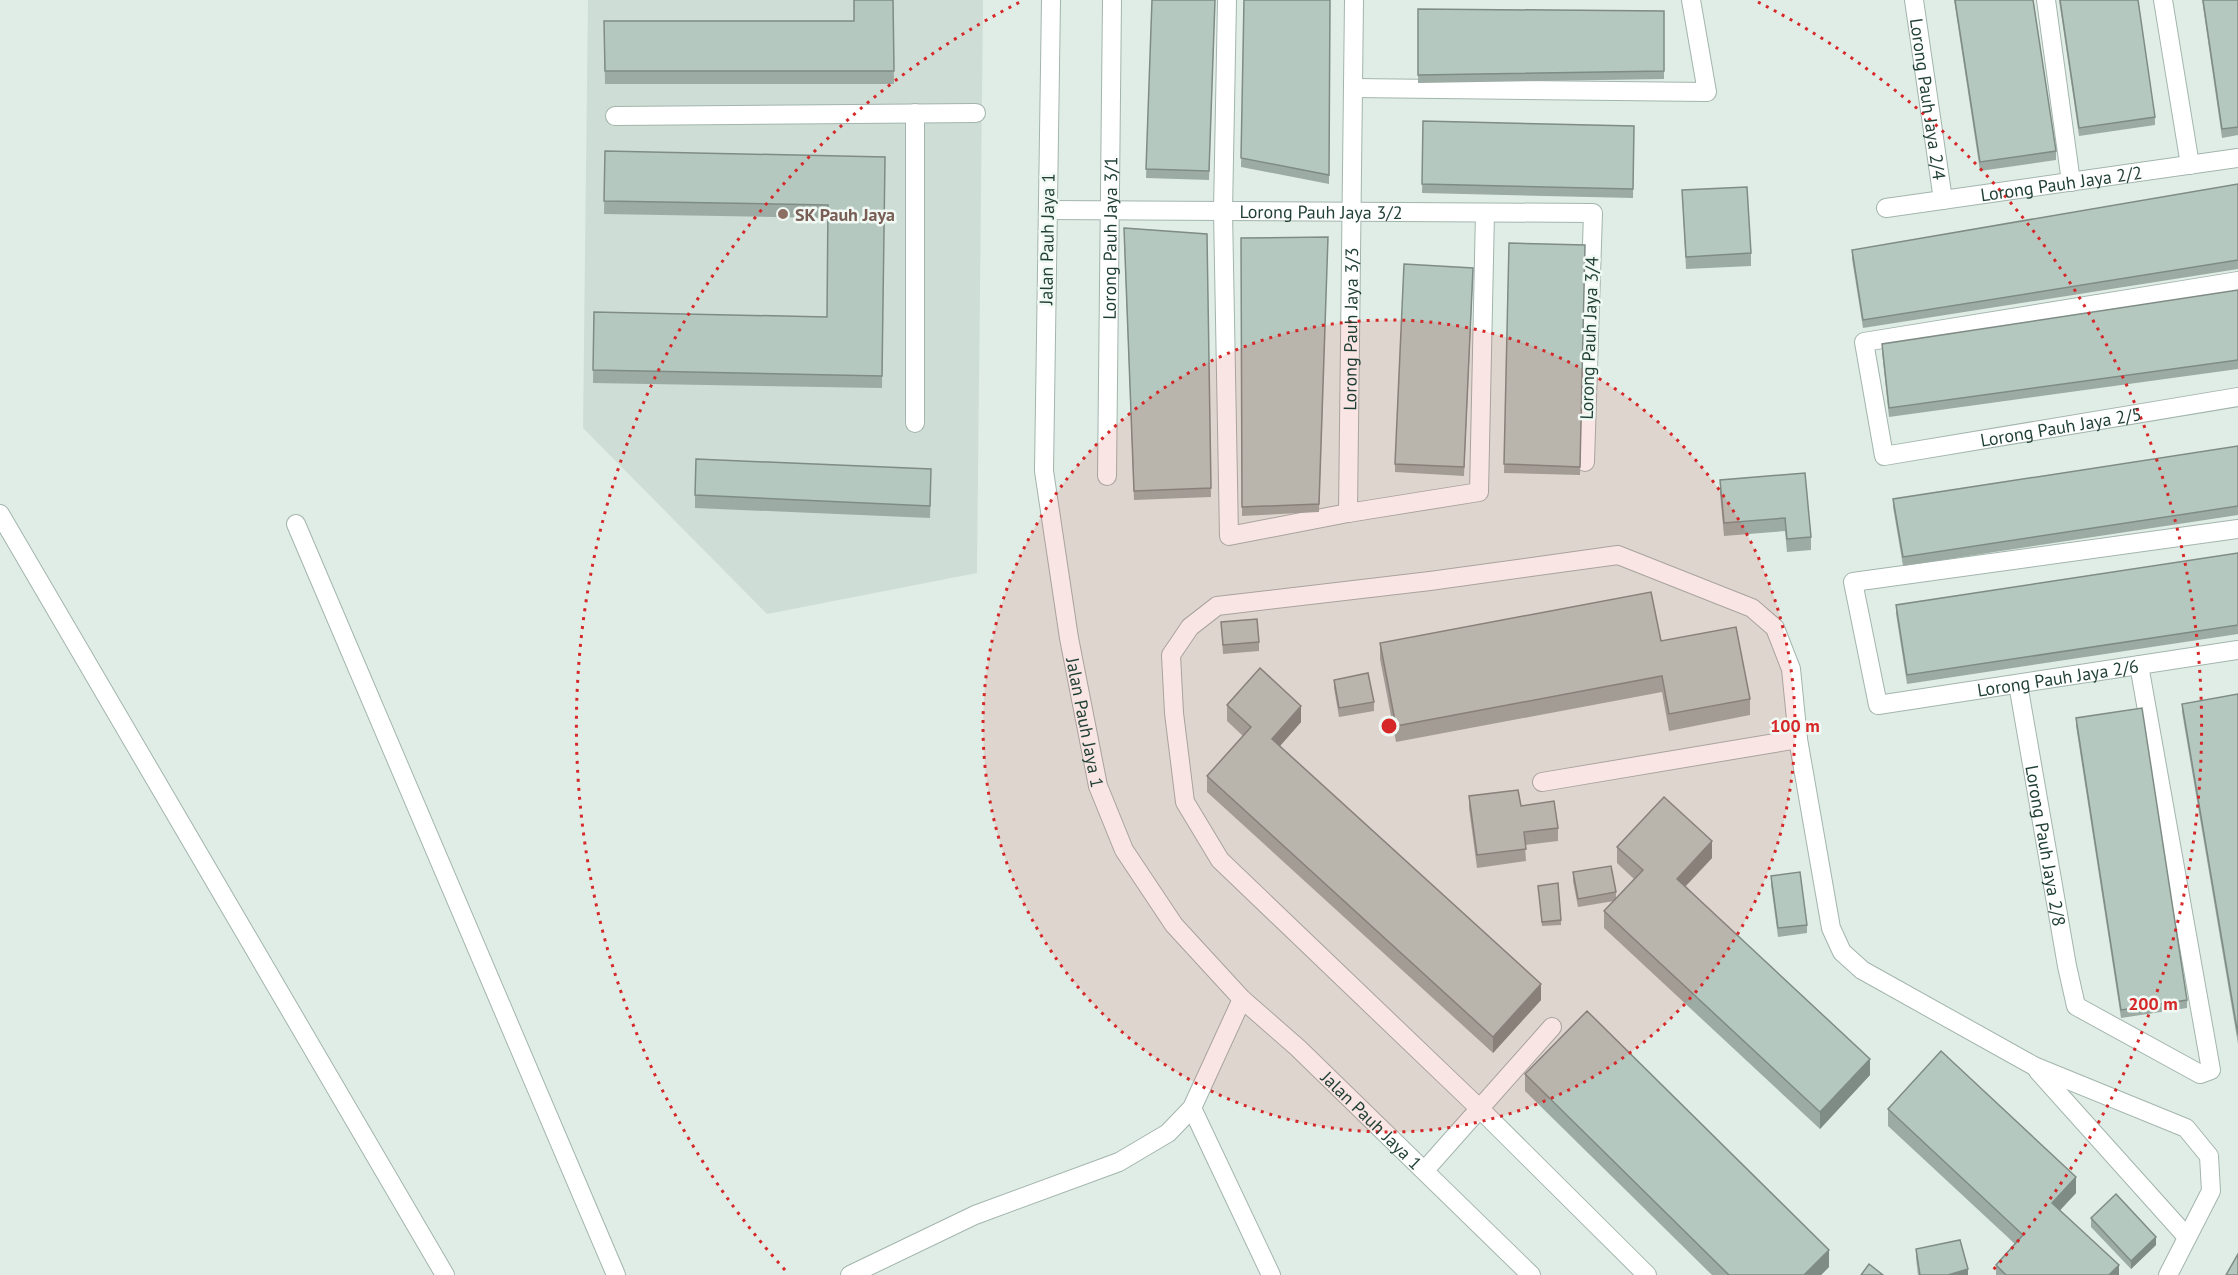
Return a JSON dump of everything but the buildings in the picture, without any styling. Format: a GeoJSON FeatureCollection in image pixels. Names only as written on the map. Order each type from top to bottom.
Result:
{"type":"FeatureCollection","features":[{"type":"Feature","properties":{"kind":"street","name":"Jalan Pauh Jaya 1"},"geometry":{"type":"LineString","coordinates":[[1051,0],[1044,471],[1069,638],[1098,786],[1124,850],[1174,925],[1242,999],[1298,1048],[1531,1275]]}},
{"type":"Feature","properties":{"kind":"street","name":"Lorong Pauh Jaya 3/1"},"geometry":{"type":"LineString","coordinates":[[1107,476],[1112,0]]}},
{"type":"Feature","properties":{"kind":"street"},"geometry":{"type":"LineString","coordinates":[[1227,0],[1223,211],[1228,536],[1348,513],[1479,492],[1485,213]]}},
{"type":"Feature","properties":{"kind":"street","name":"Lorong Pauh Jaya 3/3"},"geometry":{"type":"LineString","coordinates":[[1348,513],[1354,0]]}},
{"type":"Feature","properties":{"kind":"street"},"geometry":{"type":"LineString","coordinates":[[1353,88],[1707,92],[1691,0]]}},
{"type":"Feature","properties":{"kind":"street","name":"Lorong Pauh Jaya 2/4"},"geometry":{"type":"LineString","coordinates":[[1914,0],[1943,200]]}},
{"type":"Feature","properties":{"kind":"street"},"geometry":{"type":"LineString","coordinates":[[2046,0],[2071,182]]}},
{"type":"Feature","properties":{"kind":"street"},"geometry":{"type":"LineString","coordinates":[[2163,0],[2190,165]]}},
{"type":"Feature","properties":{"kind":"street"},"geometry":{"type":"LineString","coordinates":[[915,113],[915,423]]}},
{"type":"Feature","properties":{"kind":"street"},"geometry":{"type":"LineString","coordinates":[[615,116],[976,113]]}},
{"type":"Feature","properties":{"kind":"street","name":"Lorong Pauh Jaya 2/2"},"geometry":{"type":"LineString","coordinates":[[1886,208],[2238,158]]}},
{"type":"Feature","properties":{"kind":"street","name":"Lorong Pauh Jaya 3/2"},"geometry":{"type":"LineString","coordinates":[[1048,210],[1593,213]]}},
{"type":"Feature","properties":{"kind":"street","name":"Lorong Pauh Jaya 3/4"},"geometry":{"type":"LineString","coordinates":[[1585,462],[1593,213]]}},
{"type":"Feature","properties":{"kind":"street","name":"Lorong Pauh Jaya 2/5"},"geometry":{"type":"LineString","coordinates":[[2238,281],[1864,342],[1884,456],[2238,398]]}},
{"type":"Feature","properties":{"kind":"street"},"geometry":{"type":"LineString","coordinates":[[0,514],[445,1275]]}},
{"type":"Feature","properties":{"kind":"street"},"geometry":{"type":"LineString","coordinates":[[296,524],[616,1275]]}},
{"type":"Feature","properties":{"kind":"street","name":"Lorong Pauh Jaya 2/6"},"geometry":{"type":"LineString","coordinates":[[2238,530],[1853,582],[1878,705],[2238,650]]}},
{"type":"Feature","properties":{"kind":"street"},"geometry":{"type":"LineString","coordinates":[[1647,1275],[1480,1109],[1220,860],[1185,802],[1174,713],[1171,655],[1190,627],[1217,606],[1430,581],[1618,555],[1752,608],[1775,628],[1791,669],[1798,739],[1831,928],[1842,952],[1862,970],[2034,1066],[2186,1128],[2209,1156],[2211,1191],[2168,1275]]}},
{"type":"Feature","properties":{"kind":"street","name":"Lorong Pauh Jaya 2/8"},"geometry":{"type":"LineString","coordinates":[[2018,684],[2076,1006],[2200,1074],[2211,1070],[2139,665]]}},
{"type":"Feature","properties":{"kind":"street"},"geometry":{"type":"LineString","coordinates":[[1542,782],[1798,739]]}},
{"type":"Feature","properties":{"kind":"street"},"geometry":{"type":"LineString","coordinates":[[850,1275],[975,1215],[1119,1162],[1168,1133],[1192,1108],[1242,999]]}},
{"type":"Feature","properties":{"kind":"street"},"geometry":{"type":"LineString","coordinates":[[1425,1170],[1552,1027]]}},
{"type":"Feature","properties":{"kind":"street"},"geometry":{"type":"LineString","coordinates":[[2034,1066],[2187,1237]]}},
{"type":"Feature","properties":{"kind":"street"},"geometry":{"type":"LineString","coordinates":[[1192,1108],[1271,1275]]}},
{"type":"Feature","properties":{"kind":"shaded area","name":"SK Pauh Jaya"},"geometry":{"type":"Polygon","coordinates":[[[588,0],[983,0],[977,573],[767,614],[583,428],[588,0]]]}},
{"type":"Feature","properties":{"kind":"place","name":"SK Pauh Jaya"},"geometry":{"type":"Point","coordinates":[783,214]}}]}
